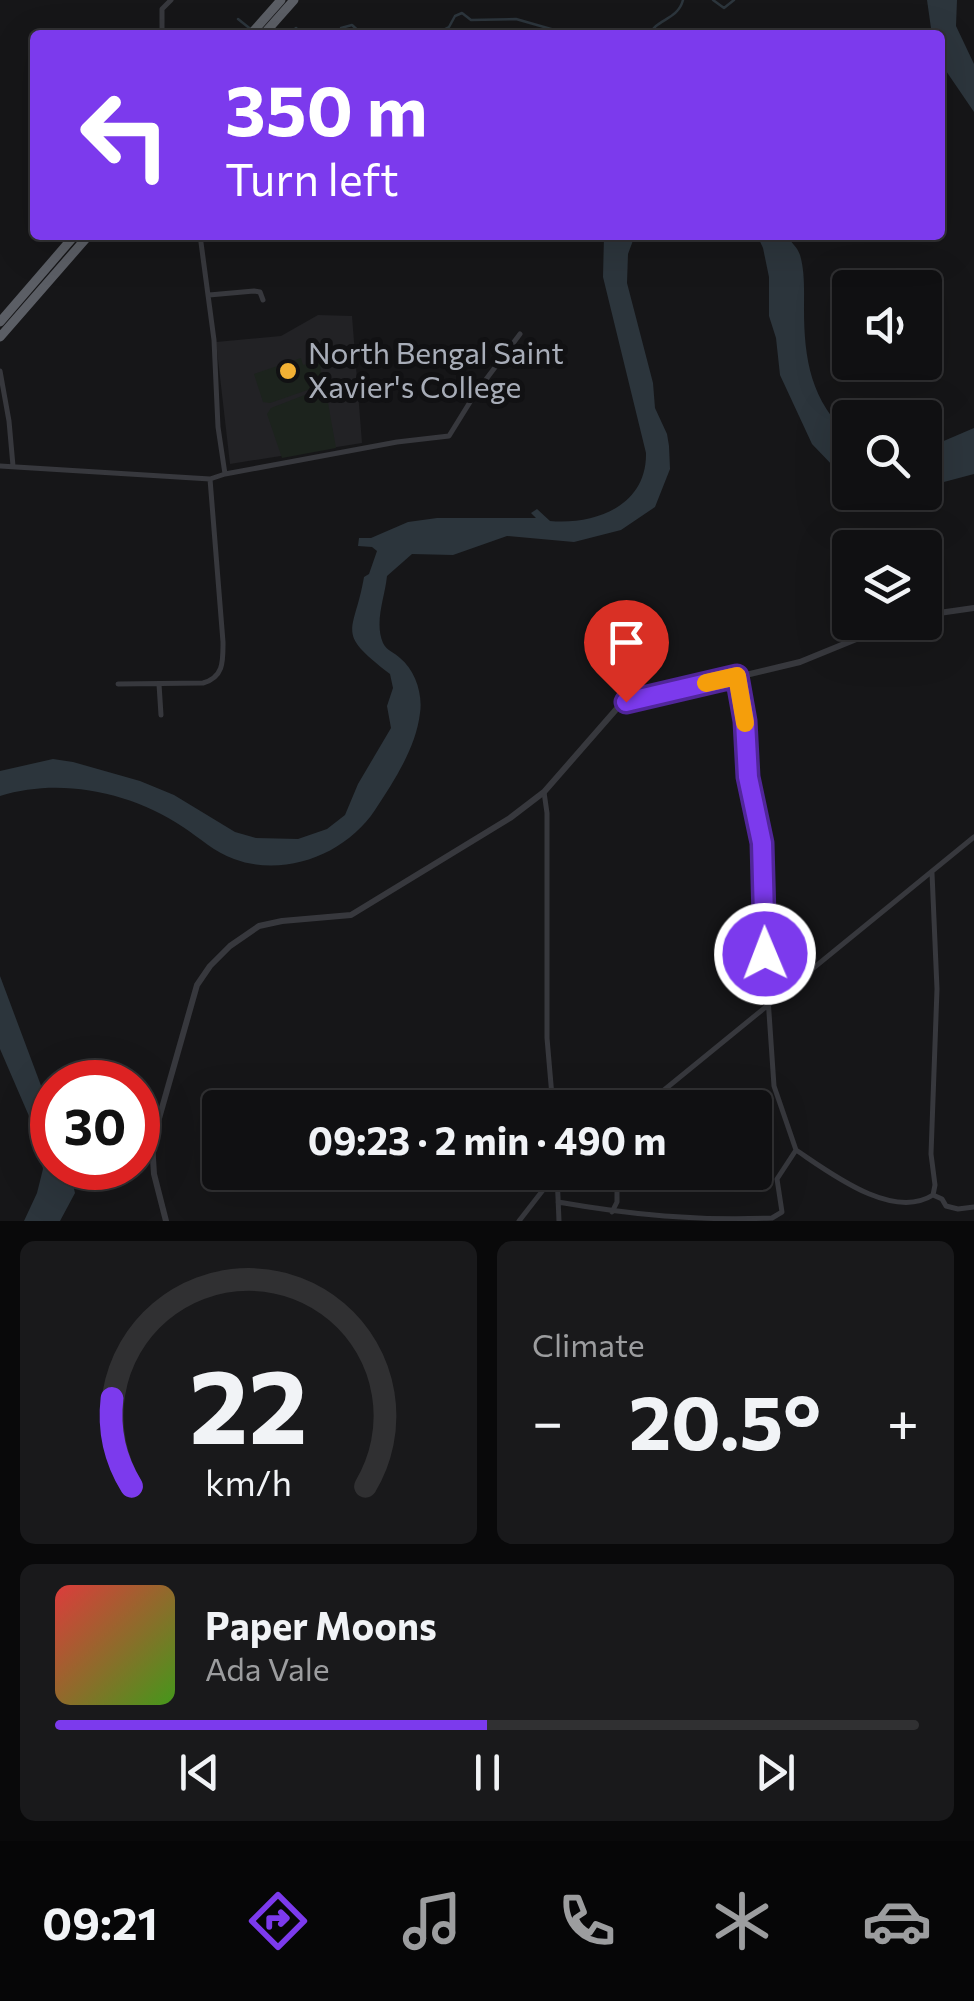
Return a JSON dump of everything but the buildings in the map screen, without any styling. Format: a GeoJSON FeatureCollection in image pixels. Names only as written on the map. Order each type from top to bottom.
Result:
{"type":"FeatureCollection","features":[{"type":"Feature","properties":{"kind":"highway"},"geometry":{"type":"LineString","coordinates":[[260,30],[281,0]]}},
{"type":"Feature","properties":{"kind":"highway"},"geometry":{"type":"LineString","coordinates":[[261,30],[294,0]]}},
{"type":"Feature","properties":{"kind":"highway"},"geometry":{"type":"LineString","coordinates":[[0,322],[72,240]]}},
{"type":"Feature","properties":{"kind":"highway"},"geometry":{"type":"LineString","coordinates":[[0,337],[85,240]]}},
{"type":"Feature","properties":{"kind":"street"},"geometry":{"type":"LineString","coordinates":[[162,30],[162,9],[171,0]]}},
{"type":"Feature","properties":{"kind":"street"},"geometry":{"type":"LineString","coordinates":[[201,240],[225,474]]}},
{"type":"Feature","properties":{"kind":"street"},"geometry":{"type":"LineString","coordinates":[[209,295],[254,290],[260,292],[262,300]]}},
{"type":"Feature","properties":{"kind":"street"},"geometry":{"type":"LineString","coordinates":[[0,466],[210,479],[397,442],[449,436],[520,334]]}},
{"type":"Feature","properties":{"kind":"street"},"geometry":{"type":"LineString","coordinates":[[0,372],[13,466]]}},
{"type":"Feature","properties":{"kind":"street"},"geometry":{"type":"LineString","coordinates":[[118,684],[203,683],[222,669],[210,479]]}},
{"type":"Feature","properties":{"kind":"street"},"geometry":{"type":"LineString","coordinates":[[942,613],[974,608]]}},
{"type":"Feature","properties":{"kind":"street"},"geometry":{"type":"LineString","coordinates":[[166,1221],[154,1174],[152,1143],[192,996],[210,966],[230,946],[259,926],[340,917],[362,910],[494,828],[544,792],[620,705],[817,656],[855,640]]}},
{"type":"Feature","properties":{"kind":"street"},"geometry":{"type":"LineString","coordinates":[[737,676],[745,721],[748,777],[762,843],[774,1086],[796,1150],[880,1199],[919,1202],[933,1195]]}},
{"type":"Feature","properties":{"kind":"street"},"geometry":{"type":"LineString","coordinates":[[160,684],[161,714]]}},
{"type":"Feature","properties":{"kind":"street"},"geometry":{"type":"LineString","coordinates":[[544,792],[547,1038],[551,1090]]}},
{"type":"Feature","properties":{"kind":"street"},"geometry":{"type":"LineString","coordinates":[[664,1090],[974,837]]}},
{"type":"Feature","properties":{"kind":"street"},"geometry":{"type":"LineString","coordinates":[[932,873],[937,964],[930,1154],[933,1195]]}},
{"type":"Feature","properties":{"kind":"street"},"geometry":{"type":"LineString","coordinates":[[737,926],[764,925]]}},
{"type":"Feature","properties":{"kind":"street"},"geometry":{"type":"LineString","coordinates":[[558,1202],[692,1220],[772,1218],[782,1212],[777,1179],[796,1150]]}},
{"type":"Feature","properties":{"kind":"street"},"geometry":{"type":"LineString","coordinates":[[519,1221],[543,1190]]}},
{"type":"Feature","properties":{"kind":"street"},"geometry":{"type":"LineString","coordinates":[[558,1190],[558,1221]]}},
{"type":"Feature","properties":{"kind":"street"},"geometry":{"type":"LineString","coordinates":[[612,1212],[617,1190]]}},
{"type":"Feature","properties":{"kind":"street"},"geometry":{"type":"LineString","coordinates":[[933,1195],[946,1206],[974,1207]]}},
{"type":"Feature","properties":{"kind":"shaded area"},"geometry":{"type":"Polygon","coordinates":[[[927,0],[957,0],[956,26],[974,64],[974,112],[945,69],[945,30],[931,30],[927,0]]]}},
{"type":"Feature","properties":{"kind":"shaded area"},"geometry":{"type":"Polygon","coordinates":[[[604,240],[633,240],[628,254],[627,283],[653,383],[655,408],[669,446],[670,469],[655,507],[621,530],[574,542],[507,536],[453,555],[412,554],[387,576],[381,635],[385,646],[414,676],[420,713],[403,764],[375,810],[348,839],[313,858],[273,866],[254,864],[227,856],[163,815],[118,797],[71,788],[23,790],[0,796],[0,771],[53,759],[140,781],[174,795],[235,832],[256,838],[298,839],[327,829],[345,815],[391,728],[387,706],[393,688],[390,674],[361,649],[352,631],[364,577],[369,574],[377,551],[358,546],[359,538],[371,538],[408,522],[437,518],[536,518],[531,513],[537,509],[550,521],[584,520],[615,508],[638,487],[646,453],[603,277],[604,240]]]}},
{"type":"Feature","properties":{"kind":"shaded area"},"geometry":{"type":"Polygon","coordinates":[[[759,240],[791,240],[800,255],[803,275],[808,362],[818,394],[832,417],[832,465],[812,444],[780,375],[769,316],[769,277],[759,240]]]}},
{"type":"Feature","properties":{"kind":"shaded area","name":"North Bengal Saint Xavier's College"},"geometry":{"type":"Polygon","coordinates":[[[318,315],[352,316],[362,443],[230,464],[216,342],[281,336],[318,315]]]}},
{"type":"Feature","properties":{"kind":"shaded area"},"geometry":{"type":"Polygon","coordinates":[[[301,358],[303,365],[320,361],[322,385],[263,402],[254,374],[301,358]]]}},
{"type":"Feature","properties":{"kind":"shaded area"},"geometry":{"type":"Polygon","coordinates":[[[315,391],[328,403],[336,448],[282,458],[267,414],[271,408],[315,391]]]}},
{"type":"Feature","properties":{"kind":"shaded area"},"geometry":{"type":"Polygon","coordinates":[[[974,428],[974,474],[942,482],[942,442],[974,428]]]}},
{"type":"Feature","properties":{"kind":"shaded area"},"geometry":{"type":"Polygon","coordinates":[[[0,976],[31,1060],[30,1118],[0,1049],[0,976]]]}},
{"type":"Feature","properties":{"kind":"shaded area"},"geometry":{"type":"Polygon","coordinates":[[[37,1193],[75,1193],[60,1221],[24,1221],[37,1193]]]}},
{"type":"Feature","properties":{"kind":"waterway"},"geometry":{"type":"LineString","coordinates":[[652,30],[677,12],[683,0]]}},
{"type":"Feature","properties":{"kind":"waterway"},"geometry":{"type":"LineString","coordinates":[[713,0],[724,8],[734,0]]}},
{"type":"Feature","properties":{"kind":"waterway"},"geometry":{"type":"LineString","coordinates":[[443,30],[462,13],[471,20],[516,19],[554,30]]}},
{"type":"Feature","properties":{"kind":"waterway"},"geometry":{"type":"LineString","coordinates":[[238,19],[252,30]]}},
{"type":"Feature","properties":{"kind":"waterway"},"geometry":{"type":"LineString","coordinates":[[340,30],[352,25],[358,30]]}},
{"type":"Feature","properties":{"kind":"waterway"},"geometry":{"type":"LineString","coordinates":[[294,30],[298,30]]}},
{"type":"Feature","properties":{"kind":"slow traffic"},"geometry":{"type":"LineString","coordinates":[[706,683],[737,676],[745,723]]}},
{"type":"Feature","properties":{"kind":"place","name":"North Bengal Saint Xavier's College"},"geometry":{"type":"Point","coordinates":[288,371]}},
{"type":"Feature","properties":{"kind":"route"},"geometry":{"type":"LineString","coordinates":[[626,702],[737,676],[742,692],[748,777],[762,843],[765,954]]}}]}
